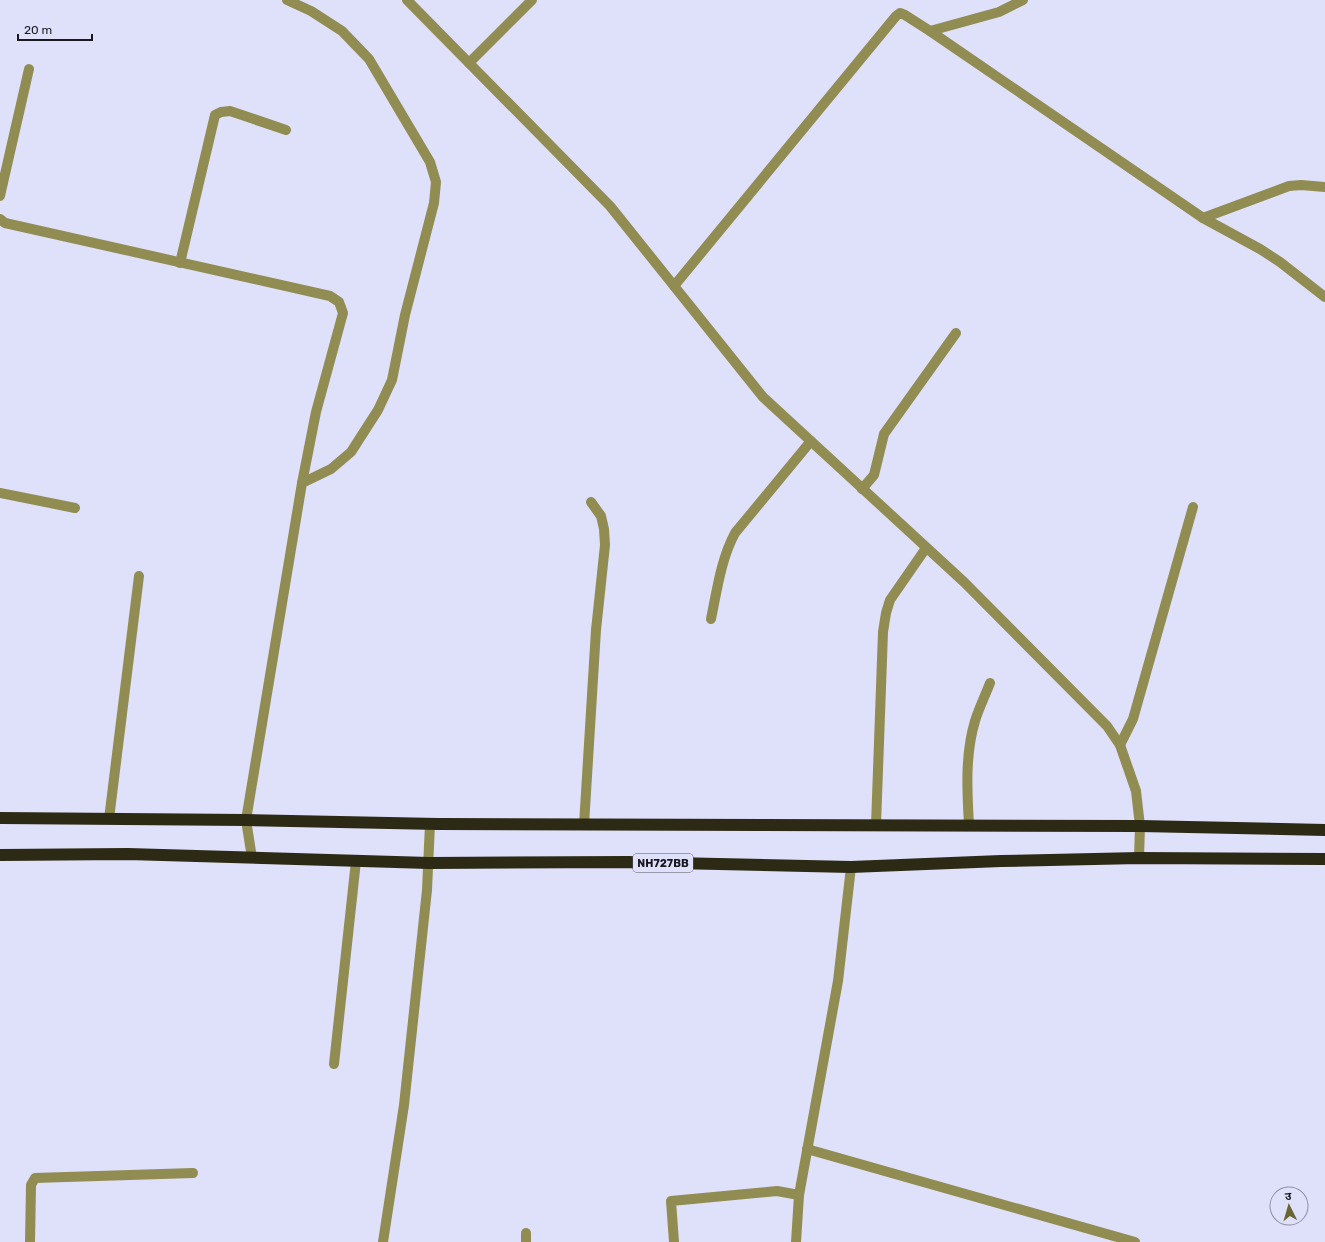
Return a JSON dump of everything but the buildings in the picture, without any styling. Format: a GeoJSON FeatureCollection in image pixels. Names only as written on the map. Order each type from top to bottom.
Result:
{"type":"FeatureCollection","features":[{"type":"Feature","properties":{"kind":"highway"},"geometry":{"type":"LineString","coordinates":[[0,818],[246,820],[430,824],[1140,826],[1325,830]]}},
{"type":"Feature","properties":{"kind":"highway","name":"NH727BB"},"geometry":{"type":"LineString","coordinates":[[0,855],[128,854],[429,863],[628,862],[851,867],[1001,861],[1139,858],[1325,860]]}},
{"type":"Feature","properties":{"kind":"street"},"geometry":{"type":"LineString","coordinates":[[287,0],[311,11],[342,31],[369,59],[430,162],[436,182],[434,203],[405,315],[392,380],[378,410],[351,452],[331,470],[302,484]]}},
{"type":"Feature","properties":{"kind":"street"},"geometry":{"type":"LineString","coordinates":[[407,0],[610,206],[763,397],[964,582],[1108,726],[1120,745],[1136,791],[1140,826],[1139,858]]}},
{"type":"Feature","properties":{"kind":"street"},"geometry":{"type":"LineString","coordinates":[[469,63],[532,0]]}},
{"type":"Feature","properties":{"kind":"street"},"geometry":{"type":"LineString","coordinates":[[930,31],[999,12],[1023,0]]}},
{"type":"Feature","properties":{"kind":"street"},"geometry":{"type":"LineString","coordinates":[[674,286],[900,13],[930,31],[1203,218],[1260,249],[1280,262],[1325,297]]}},
{"type":"Feature","properties":{"kind":"street"},"geometry":{"type":"LineString","coordinates":[[0,196],[29,69]]}},
{"type":"Feature","properties":{"kind":"street"},"geometry":{"type":"LineString","coordinates":[[180,263],[215,115],[221,112],[230,111],[286,130]]}},
{"type":"Feature","properties":{"kind":"street"},"geometry":{"type":"LineString","coordinates":[[1203,218],[1288,186],[1301,185],[1325,187]]}},
{"type":"Feature","properties":{"kind":"street"},"geometry":{"type":"LineString","coordinates":[[0,220],[5,223],[330,296],[339,302],[343,313],[316,412],[302,484],[246,820],[252,858]]}},
{"type":"Feature","properties":{"kind":"street"},"geometry":{"type":"LineString","coordinates":[[862,488],[874,475],[884,434],[956,333]]}},
{"type":"Feature","properties":{"kind":"street"},"geometry":{"type":"LineString","coordinates":[[711,619],[723,563],[728,547],[735,533],[811,441]]}},
{"type":"Feature","properties":{"kind":"street"},"geometry":{"type":"LineString","coordinates":[[0,493],[75,508]]}},
{"type":"Feature","properties":{"kind":"street"},"geometry":{"type":"LineString","coordinates":[[584,824],[596,630],[605,545],[604,529],[600,516],[591,502]]}},
{"type":"Feature","properties":{"kind":"street"},"geometry":{"type":"LineString","coordinates":[[1120,745],[1133,719],[1193,507]]}},
{"type":"Feature","properties":{"kind":"street"},"geometry":{"type":"LineString","coordinates":[[876,825],[883,632],[886,613],[890,600],[926,548]]}},
{"type":"Feature","properties":{"kind":"street"},"geometry":{"type":"LineString","coordinates":[[109,819],[139,576]]}},
{"type":"Feature","properties":{"kind":"street"},"geometry":{"type":"LineString","coordinates":[[969,826],[967,786],[970,747],[975,722],[990,684]]}},
{"type":"Feature","properties":{"kind":"street"},"geometry":{"type":"LineString","coordinates":[[383,1242],[404,1105],[429,863],[430,824]]}},
{"type":"Feature","properties":{"kind":"street"},"geometry":{"type":"LineString","coordinates":[[334,1064],[356,861]]}},
{"type":"Feature","properties":{"kind":"street"},"geometry":{"type":"LineString","coordinates":[[796,1242],[799,1195],[838,981],[851,867]]}},
{"type":"Feature","properties":{"kind":"street"},"geometry":{"type":"LineString","coordinates":[[807,1149],[1135,1242]]}},
{"type":"Feature","properties":{"kind":"street"},"geometry":{"type":"LineString","coordinates":[[30,1242],[31,1185],[35,1178],[193,1173]]}},
{"type":"Feature","properties":{"kind":"street"},"geometry":{"type":"LineString","coordinates":[[674,1242],[671,1201],[777,1191],[799,1195]]}}]}
